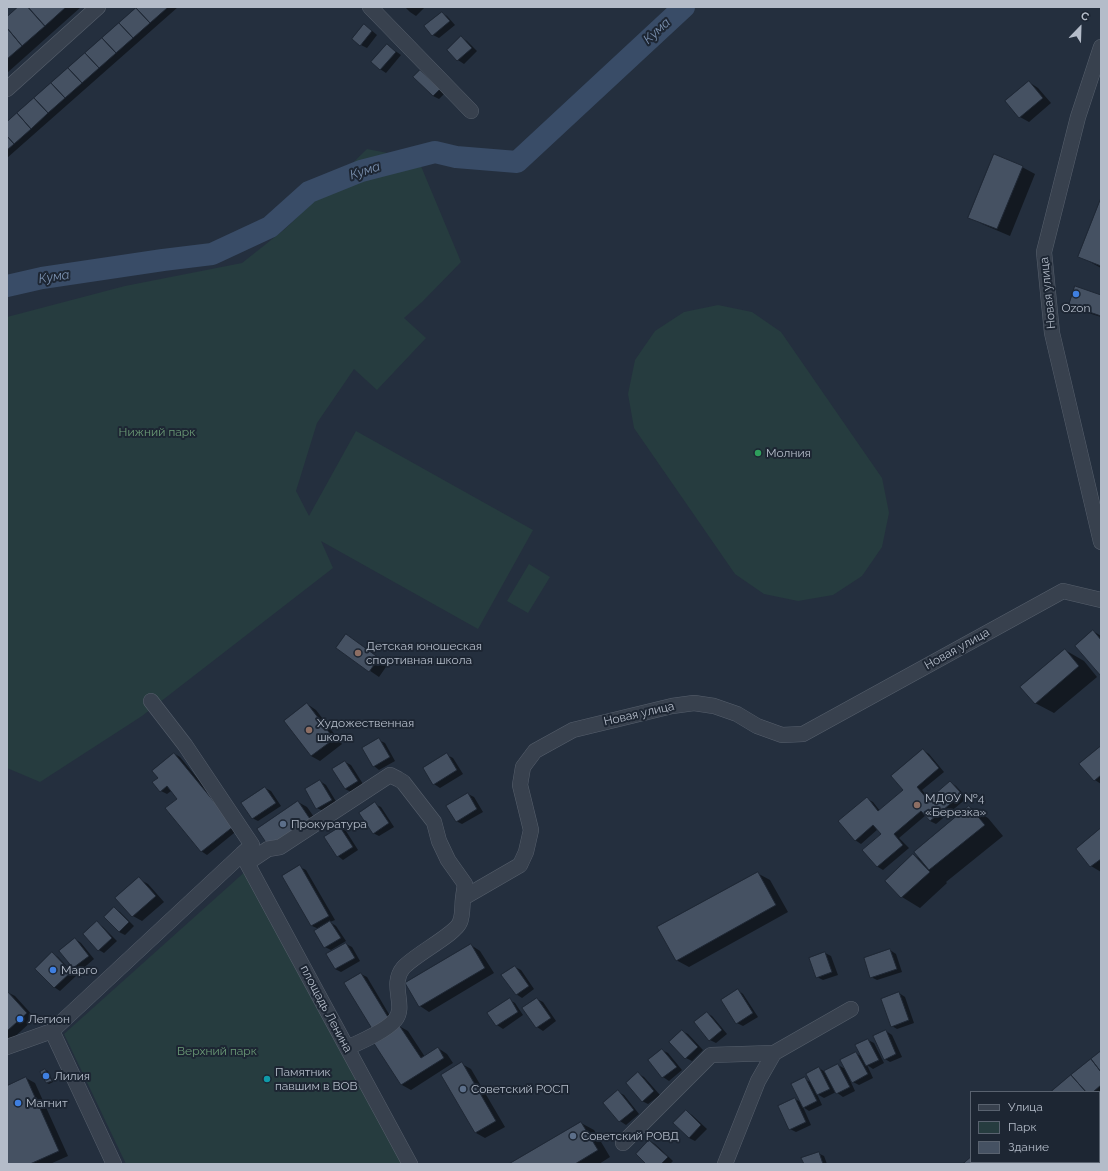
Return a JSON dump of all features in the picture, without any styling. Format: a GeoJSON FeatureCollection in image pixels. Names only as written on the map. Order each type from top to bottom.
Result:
{"type":"FeatureCollection","features":[{"type":"Feature","properties":{"kind":"street"},"geometry":{"type":"LineString","coordinates":[[7,88],[98,7]]}},
{"type":"Feature","properties":{"kind":"street"},"geometry":{"type":"LineString","coordinates":[[370,7],[471,111]]}},
{"type":"Feature","properties":{"kind":"street","name":"Новая улица"},"geometry":{"type":"LineString","coordinates":[[1101,47],[1078,116],[1044,252],[1052,333],[1101,542]]}},
{"type":"Feature","properties":{"kind":"street","name":"Новая улица"},"geometry":{"type":"LineString","coordinates":[[463,898],[520,865],[526,852],[532,830],[520,785],[524,767],[535,752],[573,730],[672,706],[694,703],[714,706],[737,714],[757,726],[782,735],[803,734],[1063,590],[1101,600]]}},
{"type":"Feature","properties":{"kind":"street"},"geometry":{"type":"LineString","coordinates":[[7,1047],[52,1031],[245,858],[252,845],[185,745],[151,701]]}},
{"type":"Feature","properties":{"kind":"street"},"geometry":{"type":"LineString","coordinates":[[245,858],[268,849],[280,847],[390,775],[403,782],[434,822],[439,841],[448,860],[465,884],[458,928],[427,949],[403,968],[397,981],[400,1012],[396,1019],[368,1038],[347,1048]]}},
{"type":"Feature","properties":{"kind":"street","name":"площадь Ленина"},"geometry":{"type":"LineString","coordinates":[[245,858],[410,1164]]}},
{"type":"Feature","properties":{"kind":"street"},"geometry":{"type":"LineString","coordinates":[[623,1143],[711,1055],[774,1053],[851,1009]]}},
{"type":"Feature","properties":{"kind":"street"},"geometry":{"type":"LineString","coordinates":[[52,1031],[114,1164]]}},
{"type":"Feature","properties":{"kind":"street"},"geometry":{"type":"LineString","coordinates":[[725,1164],[758,1081],[774,1053]]}},
{"type":"Feature","properties":{"kind":"green space","name":"Нижний парк"},"geometry":{"type":"Polygon","coordinates":[[[367,149],[418,159],[461,262],[422,302],[404,318],[426,338],[377,390],[354,369],[317,423],[296,491],[309,516],[356,431],[533,530],[478,629],[321,541],[333,568],[142,716],[40,782],[7,768],[7,317],[125,286],[242,263],[285,229],[367,149]]]}},
{"type":"Feature","properties":{"kind":"green space","name":"Молния"},"geometry":{"type":"Polygon","coordinates":[[[718,305],[752,312],[781,332],[882,478],[889,513],[882,547],[862,576],[833,595],[798,601],[764,594],[735,574],[634,428],[628,394],[635,360],[655,331],[684,312],[718,305]]]}},
{"type":"Feature","properties":{"kind":"green space"},"geometry":{"type":"Polygon","coordinates":[[[529,564],[550,577],[528,613],[507,601],[529,564]]]}},
{"type":"Feature","properties":{"kind":"green space","name":"Верхний парк"},"geometry":{"type":"Polygon","coordinates":[[[248,869],[408,1164],[126,1164],[64,1034],[248,869]]]}},
{"type":"Feature","properties":{"kind":"building"},"geometry":{"type":"Polygon","coordinates":[[[18,7],[28,7],[45,26],[22,46],[7,28],[7,17],[18,7]]]}},
{"type":"Feature","properties":{"kind":"building"},"geometry":{"type":"Polygon","coordinates":[[[28,7],[66,7],[45,26],[28,7]]]}},
{"type":"Feature","properties":{"kind":"building"},"geometry":{"type":"Polygon","coordinates":[[[136,8],[167,8],[150,23],[136,8]]]}},
{"type":"Feature","properties":{"kind":"building"},"geometry":{"type":"Polygon","coordinates":[[[136,8],[150,23],[133,38],[119,23],[136,8]]]}},
{"type":"Feature","properties":{"kind":"building"},"geometry":{"type":"Polygon","coordinates":[[[442,12],[450,21],[432,36],[424,26],[442,12]]]}},
{"type":"Feature","properties":{"kind":"building"},"geometry":{"type":"Polygon","coordinates":[[[119,23],[133,38],[116,53],[102,38],[119,23]]]}},
{"type":"Feature","properties":{"kind":"building"},"geometry":{"type":"Polygon","coordinates":[[[364,24],[372,31],[360,46],[352,39],[364,24]]]}},
{"type":"Feature","properties":{"kind":"building"},"geometry":{"type":"Polygon","coordinates":[[[7,28],[22,46],[7,59],[7,28]]]}},
{"type":"Feature","properties":{"kind":"building"},"geometry":{"type":"Polygon","coordinates":[[[461,36],[472,48],[457,61],[447,50],[461,36]]]}},
{"type":"Feature","properties":{"kind":"building"},"geometry":{"type":"Polygon","coordinates":[[[102,38],[116,53],[99,68],[85,53],[102,38]]]}},
{"type":"Feature","properties":{"kind":"building"},"geometry":{"type":"Polygon","coordinates":[[[387,44],[396,52],[380,70],[371,62],[387,44]]]}},
{"type":"Feature","properties":{"kind":"building"},"geometry":{"type":"Polygon","coordinates":[[[85,53],[99,68],[82,83],[68,68],[85,53]]]}},
{"type":"Feature","properties":{"kind":"building"},"geometry":{"type":"Polygon","coordinates":[[[68,68],[82,83],[65,98],[51,83],[68,68]]]}},
{"type":"Feature","properties":{"kind":"building"},"geometry":{"type":"Polygon","coordinates":[[[420,70],[440,89],[433,96],[413,77],[420,70]]]}},
{"type":"Feature","properties":{"kind":"building"},"geometry":{"type":"Polygon","coordinates":[[[1029,81],[1043,98],[1019,118],[1005,101],[1029,81]]]}},
{"type":"Feature","properties":{"kind":"building"},"geometry":{"type":"Polygon","coordinates":[[[51,83],[65,98],[48,113],[34,98],[51,83]]]}},
{"type":"Feature","properties":{"kind":"building"},"geometry":{"type":"Polygon","coordinates":[[[34,98],[48,113],[31,129],[17,113],[34,98]]]}},
{"type":"Feature","properties":{"kind":"building"},"geometry":{"type":"Polygon","coordinates":[[[17,113],[31,129],[14,144],[7,136],[7,122],[17,113]]]}},
{"type":"Feature","properties":{"kind":"building"},"geometry":{"type":"Polygon","coordinates":[[[7,136],[14,144],[7,150],[7,136]]]}},
{"type":"Feature","properties":{"kind":"building"},"geometry":{"type":"Polygon","coordinates":[[[994,154],[1023,166],[997,229],[968,218],[994,154]]]}},
{"type":"Feature","properties":{"kind":"building"},"geometry":{"type":"Polygon","coordinates":[[[1101,198],[1101,266],[1078,257],[1101,198]]]}},
{"type":"Feature","properties":{"kind":"building"},"geometry":{"type":"Polygon","coordinates":[[[1075,286],[1101,295],[1101,316],[1069,305],[1075,286]]]}},
{"type":"Feature","properties":{"kind":"building"},"geometry":{"type":"Polygon","coordinates":[[[1093,630],[1101,640],[1101,676],[1075,646],[1093,630]]]}},
{"type":"Feature","properties":{"kind":"building","name":"Детская юношеская спортивная школа"},"geometry":{"type":"Polygon","coordinates":[[[346,634],[379,658],[369,672],[336,648],[346,634]]]}},
{"type":"Feature","properties":{"kind":"building"},"geometry":{"type":"Polygon","coordinates":[[[1065,649],[1079,666],[1035,704],[1020,687],[1065,649]]]}},
{"type":"Feature","properties":{"kind":"building","name":"Художественная школа"},"geometry":{"type":"Polygon","coordinates":[[[307,703],[334,739],[311,756],[284,721],[307,703]]]}},
{"type":"Feature","properties":{"kind":"building"},"geometry":{"type":"Polygon","coordinates":[[[379,738],[390,757],[373,767],[362,748],[379,738]]]}},
{"type":"Feature","properties":{"kind":"building"},"geometry":{"type":"Polygon","coordinates":[[[1101,746],[1101,775],[1094,781],[1079,764],[1101,746]]]}},
{"type":"Feature","properties":{"kind":"building","name":"МДОУ №4 «Березка»"},"geometry":{"type":"Polygon","coordinates":[[[923,749],[939,768],[917,787],[928,800],[950,781],[962,794],[930,821],[921,811],[894,834],[903,845],[877,867],[862,850],[881,834],[873,825],[855,841],[838,821],[867,797],[878,811],[903,790],[891,776],[923,749]]]}},
{"type":"Feature","properties":{"kind":"building"},"geometry":{"type":"Polygon","coordinates":[[[174,753],[234,826],[201,852],[165,808],[177,799],[167,786],[160,792],[152,782],[158,778],[152,771],[174,753]]]}},
{"type":"Feature","properties":{"kind":"building"},"geometry":{"type":"Polygon","coordinates":[[[447,753],[457,770],[433,785],[423,768],[447,753]]]}},
{"type":"Feature","properties":{"kind":"building"},"geometry":{"type":"Polygon","coordinates":[[[345,761],[358,781],[345,789],[332,769],[345,761]]]}},
{"type":"Feature","properties":{"kind":"building"},"geometry":{"type":"Polygon","coordinates":[[[320,780],[332,800],[316,809],[305,789],[320,780]]]}},
{"type":"Feature","properties":{"kind":"building"},"geometry":{"type":"Polygon","coordinates":[[[265,787],[276,803],[252,819],[241,803],[265,787]]]}},
{"type":"Feature","properties":{"kind":"building"},"geometry":{"type":"Polygon","coordinates":[[[468,793],[477,809],[456,822],[446,806],[468,793]]]}},
{"type":"Feature","properties":{"kind":"building","name":"Прокуратура"},"geometry":{"type":"Polygon","coordinates":[[[298,801],[310,819],[269,847],[257,829],[298,801]]]}},
{"type":"Feature","properties":{"kind":"building"},"geometry":{"type":"Polygon","coordinates":[[[375,802],[389,823],[373,834],[359,813],[375,802]]]}},
{"type":"Feature","properties":{"kind":"building"},"geometry":{"type":"Polygon","coordinates":[[[969,806],[985,825],[929,870],[914,852],[969,806]]]}},
{"type":"Feature","properties":{"kind":"building"},"geometry":{"type":"Polygon","coordinates":[[[340,827],[353,847],[337,857],[324,837],[340,827]]]}},
{"type":"Feature","properties":{"kind":"building"},"geometry":{"type":"Polygon","coordinates":[[[1101,828],[1101,859],[1090,867],[1076,849],[1101,828]]]}},
{"type":"Feature","properties":{"kind":"building"},"geometry":{"type":"Polygon","coordinates":[[[913,854],[930,872],[901,898],[885,881],[913,854]]]}},
{"type":"Feature","properties":{"kind":"building"},"geometry":{"type":"Polygon","coordinates":[[[300,865],[329,916],[311,926],[282,876],[300,865]]]}},
{"type":"Feature","properties":{"kind":"building"},"geometry":{"type":"Polygon","coordinates":[[[758,872],[776,905],[676,961],[657,927],[758,872]]]}},
{"type":"Feature","properties":{"kind":"building"},"geometry":{"type":"Polygon","coordinates":[[[139,877],[156,896],[132,917],[115,898],[139,877]]]}},
{"type":"Feature","properties":{"kind":"building"},"geometry":{"type":"Polygon","coordinates":[[[114,907],[129,922],[119,932],[104,917],[114,907]]]}},
{"type":"Feature","properties":{"kind":"building"},"geometry":{"type":"Polygon","coordinates":[[[97,921],[112,938],[98,951],[83,934],[97,921]]]}},
{"type":"Feature","properties":{"kind":"building"},"geometry":{"type":"Polygon","coordinates":[[[330,921],[341,938],[324,948],[314,931],[330,921]]]}},
{"type":"Feature","properties":{"kind":"building"},"geometry":{"type":"Polygon","coordinates":[[[75,938],[89,956],[73,968],[59,951],[75,938]]]}},
{"type":"Feature","properties":{"kind":"building"},"geometry":{"type":"Polygon","coordinates":[[[346,943],[355,958],[335,969],[326,954],[346,943]]]}},
{"type":"Feature","properties":{"kind":"building"},"geometry":{"type":"Polygon","coordinates":[[[471,944],[485,968],[419,1007],[405,983],[471,944]]]}},
{"type":"Feature","properties":{"kind":"building"},"geometry":{"type":"Polygon","coordinates":[[[890,949],[897,969],[870,978],[864,958],[890,949]]]}},
{"type":"Feature","properties":{"kind":"building","name":"Марго"},"geometry":{"type":"Polygon","coordinates":[[[52,952],[71,972],[54,988],[35,969],[52,952]]]}},
{"type":"Feature","properties":{"kind":"building"},"geometry":{"type":"Polygon","coordinates":[[[825,952],[832,972],[816,978],[809,958],[825,952]]]}},
{"type":"Feature","properties":{"kind":"building"},"geometry":{"type":"Polygon","coordinates":[[[515,966],[529,986],[516,995],[501,975],[515,966]]]}},
{"type":"Feature","properties":{"kind":"building"},"geometry":{"type":"Polygon","coordinates":[[[361,973],[391,1022],[374,1032],[344,983],[361,973]]]}},
{"type":"Feature","properties":{"kind":"building"},"geometry":{"type":"Polygon","coordinates":[[[738,989],[753,1013],[736,1024],[721,1000],[738,989]]]}},
{"type":"Feature","properties":{"kind":"building"},"geometry":{"type":"Polygon","coordinates":[[[7,991],[27,1013],[7,1031],[7,991]]]}},
{"type":"Feature","properties":{"kind":"building"},"geometry":{"type":"Polygon","coordinates":[[[899,992],[909,1020],[891,1027],[881,999],[899,992]]]}},
{"type":"Feature","properties":{"kind":"building"},"geometry":{"type":"Polygon","coordinates":[[[510,998],[518,1012],[496,1026],[487,1013],[510,998]]]}},
{"type":"Feature","properties":{"kind":"building"},"geometry":{"type":"Polygon","coordinates":[[[537,998],[551,1018],[536,1028],[522,1008],[537,998]]]}},
{"type":"Feature","properties":{"kind":"building"},"geometry":{"type":"Polygon","coordinates":[[[707,1012],[722,1030],[709,1041],[694,1022],[707,1012]]]}},
{"type":"Feature","properties":{"kind":"building"},"geometry":{"type":"Polygon","coordinates":[[[399,1025],[421,1058],[438,1047],[444,1058],[401,1085],[373,1042],[399,1025]]]}},
{"type":"Feature","properties":{"kind":"building"},"geometry":{"type":"Polygon","coordinates":[[[682,1030],[698,1047],[685,1059],[669,1042],[682,1030]]]}},
{"type":"Feature","properties":{"kind":"building"},"geometry":{"type":"Polygon","coordinates":[[[886,1030],[896,1054],[884,1060],[873,1036],[886,1030]]]}},
{"type":"Feature","properties":{"kind":"building"},"geometry":{"type":"Polygon","coordinates":[[[868,1039],[879,1060],[866,1066],[855,1045],[868,1039]]]}},
{"type":"Feature","properties":{"kind":"building"},"geometry":{"type":"Polygon","coordinates":[[[662,1049],[677,1067],[662,1078],[648,1060],[662,1049]]]}},
{"type":"Feature","properties":{"kind":"building"},"geometry":{"type":"Polygon","coordinates":[[[1101,1051],[1101,1072],[1091,1059],[1101,1051]]]}},
{"type":"Feature","properties":{"kind":"building"},"geometry":{"type":"Polygon","coordinates":[[[856,1052],[868,1074],[852,1083],[840,1060],[856,1052]]]}},
{"type":"Feature","properties":{"kind":"building"},"geometry":{"type":"Polygon","coordinates":[[[1091,1059],[1101,1072],[1101,1085],[1094,1091],[1085,1091],[1071,1075],[1091,1059]]]}},
{"type":"Feature","properties":{"kind":"building","name":"Советский РОСП"},"geometry":{"type":"Polygon","coordinates":[[[462,1062],[496,1121],[475,1133],[441,1075],[462,1062]]]}},
{"type":"Feature","properties":{"kind":"building"},"geometry":{"type":"Polygon","coordinates":[[[838,1064],[850,1087],[836,1094],[824,1071],[838,1064]]]}},
{"type":"Feature","properties":{"kind":"building"},"geometry":{"type":"Polygon","coordinates":[[[819,1067],[830,1089],[817,1095],[806,1074],[819,1067]]]}},
{"type":"Feature","properties":{"kind":"building","name":"Лилия"},"geometry":{"type":"Polygon","coordinates":[[[45,1069],[52,1081],[46,1083],[40,1072],[45,1069]]]}},
{"type":"Feature","properties":{"kind":"building"},"geometry":{"type":"Polygon","coordinates":[[[638,1072],[654,1091],[642,1102],[626,1083],[638,1072]]]}},
{"type":"Feature","properties":{"kind":"building"},"geometry":{"type":"Polygon","coordinates":[[[1071,1075],[1085,1091],[1052,1091],[1071,1075]]]}},
{"type":"Feature","properties":{"kind":"building"},"geometry":{"type":"Polygon","coordinates":[[[26,1077],[59,1151],[30,1164],[7,1164],[7,1086],[26,1077]]]}},
{"type":"Feature","properties":{"kind":"building"},"geometry":{"type":"Polygon","coordinates":[[[805,1077],[817,1101],[803,1108],[791,1084],[805,1077]]]}},
{"type":"Feature","properties":{"kind":"building"},"geometry":{"type":"Polygon","coordinates":[[[618,1090],[634,1110],[619,1122],[603,1103],[618,1090]]]}},
{"type":"Feature","properties":{"kind":"building"},"geometry":{"type":"Polygon","coordinates":[[[795,1098],[806,1122],[789,1130],[778,1106],[795,1098]]]}},
{"type":"Feature","properties":{"kind":"building"},"geometry":{"type":"Polygon","coordinates":[[[686,1110],[701,1125],[689,1138],[673,1123],[686,1110]]]}},
{"type":"Feature","properties":{"kind":"building","name":"Советский РОВД"},"geometry":{"type":"Polygon","coordinates":[[[581,1122],[598,1150],[575,1164],[509,1164],[581,1122]]]}},
{"type":"Feature","properties":{"kind":"building"},"geometry":{"type":"Polygon","coordinates":[[[649,1140],[668,1157],[661,1164],[646,1164],[636,1154],[649,1140]]]}},
{"type":"Feature","properties":{"kind":"building"},"geometry":{"type":"Polygon","coordinates":[[[819,1152],[823,1164],[804,1164],[801,1158],[819,1152]]]}},
{"type":"Feature","properties":{"kind":"building"},"geometry":{"type":"Polygon","coordinates":[[[970,1158],[970,1163],[985,1164],[963,1164],[970,1158]]]}},
{"type":"Feature","properties":{"kind":"building"},"geometry":{"type":"Polygon","coordinates":[[[984,1163],[1006,1163],[1005,1164],[984,1163]]]}},
{"type":"Feature","properties":{"kind":"waterway","name":"Кума"},"geometry":{"type":"LineString","coordinates":[[7,286],[42,278],[212,254],[270,227],[309,192],[361,171],[435,152],[456,157],[517,162],[684,7]]}},
{"type":"Feature","properties":{"kind":"place","name":"Ozon"},"geometry":{"type":"Point","coordinates":[1076,294]}},
{"type":"Feature","properties":{"kind":"place","name":"Молния"},"geometry":{"type":"Point","coordinates":[758,453]}},
{"type":"Feature","properties":{"kind":"place","name":"Детская юношеская спортивная школа"},"geometry":{"type":"Point","coordinates":[358,653]}},
{"type":"Feature","properties":{"kind":"place","name":"Художественная школа"},"geometry":{"type":"Point","coordinates":[309,730]}},
{"type":"Feature","properties":{"kind":"place","name":"МДОУ №4 «Березка»"},"geometry":{"type":"Point","coordinates":[917,805]}},
{"type":"Feature","properties":{"kind":"place","name":"Прокуратура"},"geometry":{"type":"Point","coordinates":[283,824]}},
{"type":"Feature","properties":{"kind":"place","name":"Марго"},"geometry":{"type":"Point","coordinates":[53,970]}},
{"type":"Feature","properties":{"kind":"place","name":"Легион"},"geometry":{"type":"Point","coordinates":[20,1019]}},
{"type":"Feature","properties":{"kind":"place","name":"Лилия"},"geometry":{"type":"Point","coordinates":[46,1076]}},
{"type":"Feature","properties":{"kind":"place","name":"Памятник павшим в ВОВ"},"geometry":{"type":"Point","coordinates":[267,1079]}},
{"type":"Feature","properties":{"kind":"place","name":"Советский РОСП"},"geometry":{"type":"Point","coordinates":[463,1089]}},
{"type":"Feature","properties":{"kind":"place","name":"Магнит"},"geometry":{"type":"Point","coordinates":[18,1103]}},
{"type":"Feature","properties":{"kind":"place","name":"Советский РОВД"},"geometry":{"type":"Point","coordinates":[573,1136]}}]}
